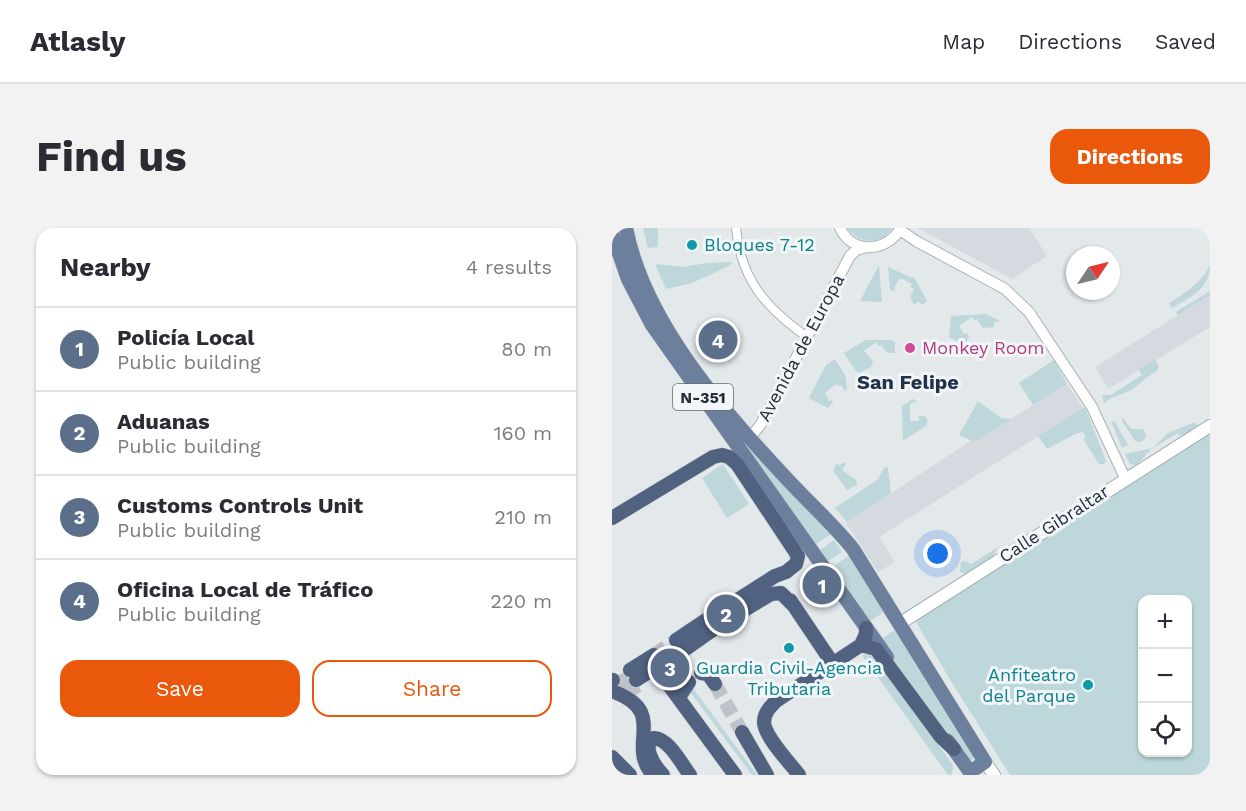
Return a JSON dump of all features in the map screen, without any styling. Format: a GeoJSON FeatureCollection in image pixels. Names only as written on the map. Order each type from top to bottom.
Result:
{"type":"FeatureCollection","features":[{"type":"Feature","properties":{"kind":"highway"},"geometry":{"type":"LineString","coordinates":[[612,518],[713,457],[722,455],[729,457],[737,464],[798,556],[796,564],[782,577],[726,609],[680,645],[771,594],[781,593],[795,607]]}},
{"type":"Feature","properties":{"kind":"highway"},"geometry":{"type":"LineString","coordinates":[[782,577],[795,607],[833,664]]}},
{"type":"Feature","properties":{"kind":"highway"},"geometry":{"type":"LineString","coordinates":[[799,775],[765,727],[765,716],[768,709],[776,701],[861,645],[866,628]]}},
{"type":"Feature","properties":{"kind":"highway"},"geometry":{"type":"LineString","coordinates":[[861,645],[876,649],[941,737],[954,749]]}},
{"type":"Feature","properties":{"kind":"highway"},"geometry":{"type":"LineString","coordinates":[[656,664],[656,674],[635,677],[656,664]]}},
{"type":"Feature","properties":{"kind":"highway"},"geometry":{"type":"LineString","coordinates":[[656,664],[735,775]]}},
{"type":"Feature","properties":{"kind":"highway"},"geometry":{"type":"LineString","coordinates":[[679,697],[685,685],[695,678],[708,674],[715,684]]}},
{"type":"Feature","properties":{"kind":"highway"},"geometry":{"type":"LineString","coordinates":[[617,688],[638,706],[645,723],[643,760],[653,775]]}},
{"type":"Feature","properties":{"kind":"highway"},"geometry":{"type":"LineString","coordinates":[[742,732],[767,775]]}},
{"type":"Feature","properties":{"kind":"highway"},"geometry":{"type":"LineString","coordinates":[[663,775],[652,762],[649,752],[648,745],[654,738],[667,744],[690,775]]}},
{"type":"Feature","properties":{"kind":"highway"},"geometry":{"type":"LineString","coordinates":[[612,758],[630,775]]}},
{"type":"Feature","properties":{"kind":"main road","name":"N-351"},"geometry":{"type":"LineString","coordinates":[[626,228],[640,274],[665,323],[698,373],[750,438],[840,532],[899,624]]}},
{"type":"Feature","properties":{"kind":"main road","name":"N-351"},"geometry":{"type":"LineString","coordinates":[[612,233],[628,279],[652,325],[866,628]]}},
{"type":"Feature","properties":{"kind":"main road","name":"Calle Gibraltar"},"geometry":{"type":"LineString","coordinates":[[899,624],[1210,426]]}},
{"type":"Feature","properties":{"kind":"main road"},"geometry":{"type":"LineString","coordinates":[[899,624],[994,775]]}},
{"type":"Feature","properties":{"kind":"main road"},"geometry":{"type":"LineString","coordinates":[[866,628],[971,774],[985,762]]}},
{"type":"Feature","properties":{"kind":"street"},"geometry":{"type":"LineString","coordinates":[[736,228],[742,260],[759,294],[769,308],[783,321],[807,337]]}},
{"type":"Feature","properties":{"kind":"street"},"geometry":{"type":"LineString","coordinates":[[840,228],[848,240],[864,248]]}},
{"type":"Feature","properties":{"kind":"street","name":"Avenida de Europa"},"geometry":{"type":"LineString","coordinates":[[850,256],[864,248],[884,245],[895,237],[900,229]]}},
{"type":"Feature","properties":{"kind":"street"},"geometry":{"type":"LineString","coordinates":[[900,229],[937,253],[994,283],[1014,296],[1029,312],[1092,407],[1125,478]]}},
{"type":"Feature","properties":{"kind":"street","name":"Avenida de Europa"},"geometry":{"type":"LineString","coordinates":[[750,438],[761,424],[850,256],[851,249],[848,240]]}},
{"type":"Feature","properties":{"kind":"shaded area"},"geometry":{"type":"Polygon","coordinates":[[[643,228],[658,228],[658,247],[648,248],[643,228]]]}},
{"type":"Feature","properties":{"kind":"shaded area"},"geometry":{"type":"Polygon","coordinates":[[[847,228],[893,228],[882,238],[870,241],[858,238],[847,228]]]}},
{"type":"Feature","properties":{"kind":"shaded area"},"geometry":{"type":"Polygon","coordinates":[[[918,228],[1029,228],[1047,256],[1012,279],[918,228]]]}},
{"type":"Feature","properties":{"kind":"shaded area"},"geometry":{"type":"Polygon","coordinates":[[[731,262],[729,266],[692,283],[666,289],[655,264],[683,267],[731,262]]]}},
{"type":"Feature","properties":{"kind":"shaded area"},"geometry":{"type":"Polygon","coordinates":[[[1210,264],[1207,280],[1199,291],[1172,308],[1169,303],[1198,282],[1210,264]]]}},
{"type":"Feature","properties":{"kind":"shaded area"},"geometry":{"type":"Polygon","coordinates":[[[879,265],[882,302],[860,301],[879,265]]]}},
{"type":"Feature","properties":{"kind":"shaded area"},"geometry":{"type":"Polygon","coordinates":[[[888,267],[914,277],[927,301],[922,305],[919,301],[914,305],[910,297],[914,289],[910,287],[912,284],[900,278],[894,288],[896,289],[890,290],[888,267]]]}},
{"type":"Feature","properties":{"kind":"shaded area"},"geometry":{"type":"Polygon","coordinates":[[[1210,291],[1210,295],[1178,315],[1176,312],[1210,291]]]}},
{"type":"Feature","properties":{"kind":"shaded area"},"geometry":{"type":"Polygon","coordinates":[[[1210,295],[1210,327],[1108,389],[1095,367],[1210,295]]]}},
{"type":"Feature","properties":{"kind":"shaded area"},"geometry":{"type":"Polygon","coordinates":[[[986,314],[1000,321],[994,322],[994,327],[983,328],[977,319],[975,321],[972,317],[959,326],[969,337],[965,345],[949,337],[951,316],[986,314]]]}},
{"type":"Feature","properties":{"kind":"shaded area"},"geometry":{"type":"Polygon","coordinates":[[[665,333],[833,533],[813,546],[665,333]]]}},
{"type":"Feature","properties":{"kind":"shaded area"},"geometry":{"type":"Polygon","coordinates":[[[866,340],[892,340],[895,343],[895,353],[887,353],[876,342],[864,351],[873,361],[871,367],[859,373],[844,353],[866,340]]]}},
{"type":"Feature","properties":{"kind":"shaded area"},"geometry":{"type":"Polygon","coordinates":[[[835,359],[845,375],[847,389],[845,391],[841,385],[836,384],[825,393],[829,401],[833,402],[828,408],[809,398],[826,365],[835,359]]]}},
{"type":"Feature","properties":{"kind":"shaded area"},"geometry":{"type":"Polygon","coordinates":[[[1155,359],[1159,366],[1156,372],[1131,390],[1104,404],[1102,395],[1111,395],[1142,375],[1139,370],[1155,359]]]}},
{"type":"Feature","properties":{"kind":"shaded area"},"geometry":{"type":"Polygon","coordinates":[[[1054,360],[1067,384],[1033,405],[1019,383],[1054,360]]]}},
{"type":"Feature","properties":{"kind":"shaded area"},"geometry":{"type":"Polygon","coordinates":[[[1067,384],[1083,408],[879,537],[895,562],[878,572],[846,523],[972,440],[985,435],[1067,384]]]}},
{"type":"Feature","properties":{"kind":"shaded area"},"geometry":{"type":"Polygon","coordinates":[[[913,399],[917,401],[910,404],[910,421],[919,421],[919,416],[925,416],[928,421],[927,425],[903,441],[902,406],[913,399]]]}},
{"type":"Feature","properties":{"kind":"shaded area"},"geometry":{"type":"Polygon","coordinates":[[[978,401],[1001,418],[1011,419],[974,442],[959,435],[978,401]]]}},
{"type":"Feature","properties":{"kind":"shaded area"},"geometry":{"type":"Polygon","coordinates":[[[1085,407],[1106,461],[1104,464],[1099,464],[1084,440],[1083,432],[1047,449],[1038,436],[1085,407]]]}},
{"type":"Feature","properties":{"kind":"shaded area"},"geometry":{"type":"Polygon","coordinates":[[[1123,418],[1131,429],[1143,429],[1146,435],[1144,440],[1135,441],[1122,421],[1123,418]]]}},
{"type":"Feature","properties":{"kind":"shaded area"},"geometry":{"type":"Polygon","coordinates":[[[1111,421],[1115,422],[1128,445],[1122,448],[1111,421]]]}},
{"type":"Feature","properties":{"kind":"shaded area"},"geometry":{"type":"Polygon","coordinates":[[[1195,422],[1198,426],[1180,436],[1178,433],[1153,448],[1168,433],[1195,422]]]}},
{"type":"Feature","properties":{"kind":"shaded area"},"geometry":{"type":"Polygon","coordinates":[[[1210,432],[1210,775],[1010,775],[915,620],[1210,432]]]}},
{"type":"Feature","properties":{"kind":"shaded area"},"geometry":{"type":"Polygon","coordinates":[[[1153,448],[1135,465],[1130,464],[1125,454],[1153,448]]]}},
{"type":"Feature","properties":{"kind":"shaded area"},"geometry":{"type":"Polygon","coordinates":[[[847,462],[842,470],[856,480],[857,485],[847,490],[833,471],[836,464],[847,462]]]}},
{"type":"Feature","properties":{"kind":"shaded area"},"geometry":{"type":"Polygon","coordinates":[[[723,464],[749,504],[727,518],[702,478],[723,464]]]}},
{"type":"Feature","properties":{"kind":"shaded area"},"geometry":{"type":"Polygon","coordinates":[[[885,467],[888,468],[891,493],[847,522],[835,508],[877,480],[885,467]]]}},
{"type":"Feature","properties":{"kind":"shaded area"},"geometry":{"type":"Polygon","coordinates":[[[834,540],[842,552],[825,563],[817,552],[834,540]]]}},
{"type":"Feature","properties":{"kind":"shaded area"},"geometry":{"type":"Polygon","coordinates":[[[998,547],[994,555],[966,574],[960,572],[961,562],[971,564],[998,547]]]}},
{"type":"Feature","properties":{"kind":"shaded area"},"geometry":{"type":"Polygon","coordinates":[[[849,556],[884,612],[867,623],[829,569],[849,556]]]}},
{"type":"Feature","properties":{"kind":"shaded area"},"geometry":{"type":"Polygon","coordinates":[[[893,631],[896,632],[974,755],[972,760],[967,760],[880,642],[893,631]]]}},
{"type":"Feature","properties":{"kind":"shaded area"},"geometry":{"type":"Polygon","coordinates":[[[862,655],[875,657],[952,764],[951,775],[948,775],[862,655]]]}},
{"type":"Feature","properties":{"kind":"shaded area"},"geometry":{"type":"Polygon","coordinates":[[[692,687],[757,775],[752,775],[691,693],[692,687]]]}},
{"type":"Feature","properties":{"kind":"water"},"geometry":{"type":"Polygon","coordinates":[[[718,328],[730,345],[719,352],[708,335],[718,328]]]}},
{"type":"Feature","properties":{"kind":"tunnel"},"geometry":{"type":"LineString","coordinates":[[654,655],[676,640]]}},
{"type":"Feature","properties":{"kind":"tunnel"},"geometry":{"type":"LineString","coordinates":[[661,664],[684,650]]}},
{"type":"Feature","properties":{"kind":"tunnel"},"geometry":{"type":"LineString","coordinates":[[616,685],[633,675]]}},
{"type":"Feature","properties":{"kind":"tunnel"},"geometry":{"type":"LineString","coordinates":[[715,684],[742,732]]}},
{"type":"Feature","properties":{"kind":"tunnel"},"geometry":{"type":"LineString","coordinates":[[626,693],[639,685]]}},
{"type":"Feature","properties":{"kind":"place","name":"Bloques 7-12"},"geometry":{"type":"Point","coordinates":[692,245]}},
{"type":"Feature","properties":{"kind":"place","name":"Oficina Local de Tráfico"},"geometry":{"type":"Point","coordinates":[718,340]}},
{"type":"Feature","properties":{"kind":"place","name":"Monkey Room"},"geometry":{"type":"Point","coordinates":[910,348]}},
{"type":"Feature","properties":{"kind":"place","name":"Policía Local"},"geometry":{"type":"Point","coordinates":[822,585]}},
{"type":"Feature","properties":{"kind":"place","name":"Aduanas"},"geometry":{"type":"Point","coordinates":[726,614]}},
{"type":"Feature","properties":{"kind":"place","name":"Guardia Civil-Agencia Tributaria"},"geometry":{"type":"Point","coordinates":[789,648]}},
{"type":"Feature","properties":{"kind":"place","name":"Customs Controls Unit"},"geometry":{"type":"Point","coordinates":[670,668]}},
{"type":"Feature","properties":{"kind":"place","name":"Anfiteatro del Parque"},"geometry":{"type":"Point","coordinates":[1088,685]}},
{"type":"Feature","properties":{"kind":"district","name":"San Felipe"},"geometry":{"type":"Point","coordinates":[908,382]}}]}
